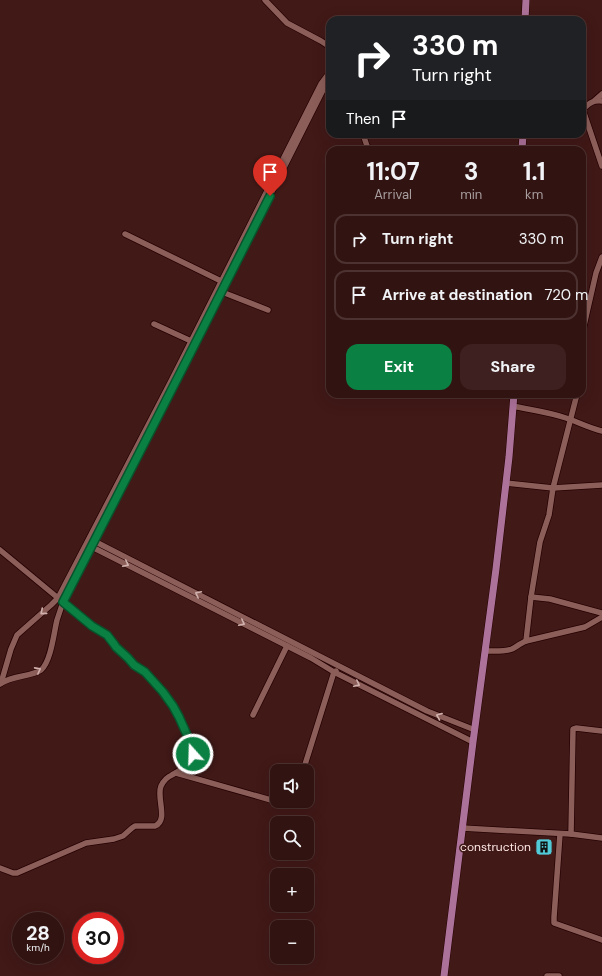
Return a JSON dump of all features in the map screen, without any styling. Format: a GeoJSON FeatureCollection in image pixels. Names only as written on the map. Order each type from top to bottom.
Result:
{"type":"FeatureCollection","features":[{"type":"Feature","properties":{"kind":"main road"},"geometry":{"type":"LineString","coordinates":[[525,16],[526,0]]}},
{"type":"Feature","properties":{"kind":"main road"},"geometry":{"type":"LineString","coordinates":[[444,976],[496,569],[514,398]]}},
{"type":"Feature","properties":{"kind":"street"},"geometry":{"type":"LineString","coordinates":[[265,0],[288,22],[326,44]]}},
{"type":"Feature","properties":{"kind":"street"},"geometry":{"type":"LineString","coordinates":[[1,684],[12,678],[40,670],[44,666],[51,650],[57,618],[90,542],[321,84],[326,78]]}},
{"type":"Feature","properties":{"kind":"street"},"geometry":{"type":"LineString","coordinates":[[1,684],[11,649],[17,635],[58,598],[90,542],[177,380],[326,83]]}},
{"type":"Feature","properties":{"kind":"street"},"geometry":{"type":"LineString","coordinates":[[586,107],[602,94]]}},
{"type":"Feature","properties":{"kind":"street"},"geometry":{"type":"LineString","coordinates":[[592,102],[597,100],[602,101]]}},
{"type":"Feature","properties":{"kind":"street"},"geometry":{"type":"LineString","coordinates":[[586,121],[602,166]]}},
{"type":"Feature","properties":{"kind":"street"},"geometry":{"type":"LineString","coordinates":[[125,234],[221,281]]}},
{"type":"Feature","properties":{"kind":"street"},"geometry":{"type":"LineString","coordinates":[[586,320],[596,273],[602,257]]}},
{"type":"Feature","properties":{"kind":"street"},"geometry":{"type":"LineString","coordinates":[[222,292],[268,310]]}},
{"type":"Feature","properties":{"kind":"street"},"geometry":{"type":"LineString","coordinates":[[154,324],[191,341]]}},
{"type":"Feature","properties":{"kind":"street"},"geometry":{"type":"LineString","coordinates":[[526,641],[531,597],[540,542],[576,398]]}},
{"type":"Feature","properties":{"kind":"street"},"geometry":{"type":"LineString","coordinates":[[513,406],[550,413],[592,428],[602,430]]}},
{"type":"Feature","properties":{"kind":"street"},"geometry":{"type":"LineString","coordinates":[[506,483],[553,488],[602,485]]}},
{"type":"Feature","properties":{"kind":"street"},"geometry":{"type":"LineString","coordinates":[[90,542],[311,658],[334,672],[473,742]]}},
{"type":"Feature","properties":{"kind":"street"},"geometry":{"type":"LineString","coordinates":[[90,542],[427,711],[475,730]]}},
{"type":"Feature","properties":{"kind":"street"},"geometry":{"type":"LineString","coordinates":[[0,550],[58,598]]}},
{"type":"Feature","properties":{"kind":"street"},"geometry":{"type":"LineString","coordinates":[[531,597],[550,599],[602,613]]}},
{"type":"Feature","properties":{"kind":"street"},"geometry":{"type":"LineString","coordinates":[[0,868],[13,873],[18,873],[86,842],[114,839],[123,836],[135,826],[158,825],[162,815],[160,793],[161,787],[168,777],[176,773],[187,764],[193,755],[179,717],[163,692],[145,672],[134,665],[116,647],[110,638],[92,626],[63,602]]}},
{"type":"Feature","properties":{"kind":"street"},"geometry":{"type":"LineString","coordinates":[[485,651],[510,650],[526,641],[585,627],[602,617]]}},
{"type":"Feature","properties":{"kind":"street"},"geometry":{"type":"LineString","coordinates":[[253,715],[287,646]]}},
{"type":"Feature","properties":{"kind":"street"},"geometry":{"type":"LineString","coordinates":[[305,764],[334,672],[339,667]]}},
{"type":"Feature","properties":{"kind":"street"},"geometry":{"type":"LineString","coordinates":[[570,834],[572,729],[576,728],[602,731]]}},
{"type":"Feature","properties":{"kind":"street"},"geometry":{"type":"LineString","coordinates":[[176,773],[270,800]]}},
{"type":"Feature","properties":{"kind":"street"},"geometry":{"type":"LineString","coordinates":[[462,828],[570,834],[602,838]]}},
{"type":"Feature","properties":{"kind":"street"},"geometry":{"type":"LineString","coordinates":[[560,834],[554,924],[602,940]]}},
{"type":"Feature","properties":{"kind":"street"},"geometry":{"type":"LineString","coordinates":[[546,976],[559,976]]}},
{"type":"Feature","properties":{"kind":"place","name":"construction"},"geometry":{"type":"Point","coordinates":[544,847]}},
{"type":"Feature","properties":{"kind":"route"},"geometry":{"type":"LineString","coordinates":[[193,754],[192,746],[179,717],[163,692],[143,670],[136,667],[132,661],[116,647],[107,635],[92,626],[63,602],[270,196]]}}]}
